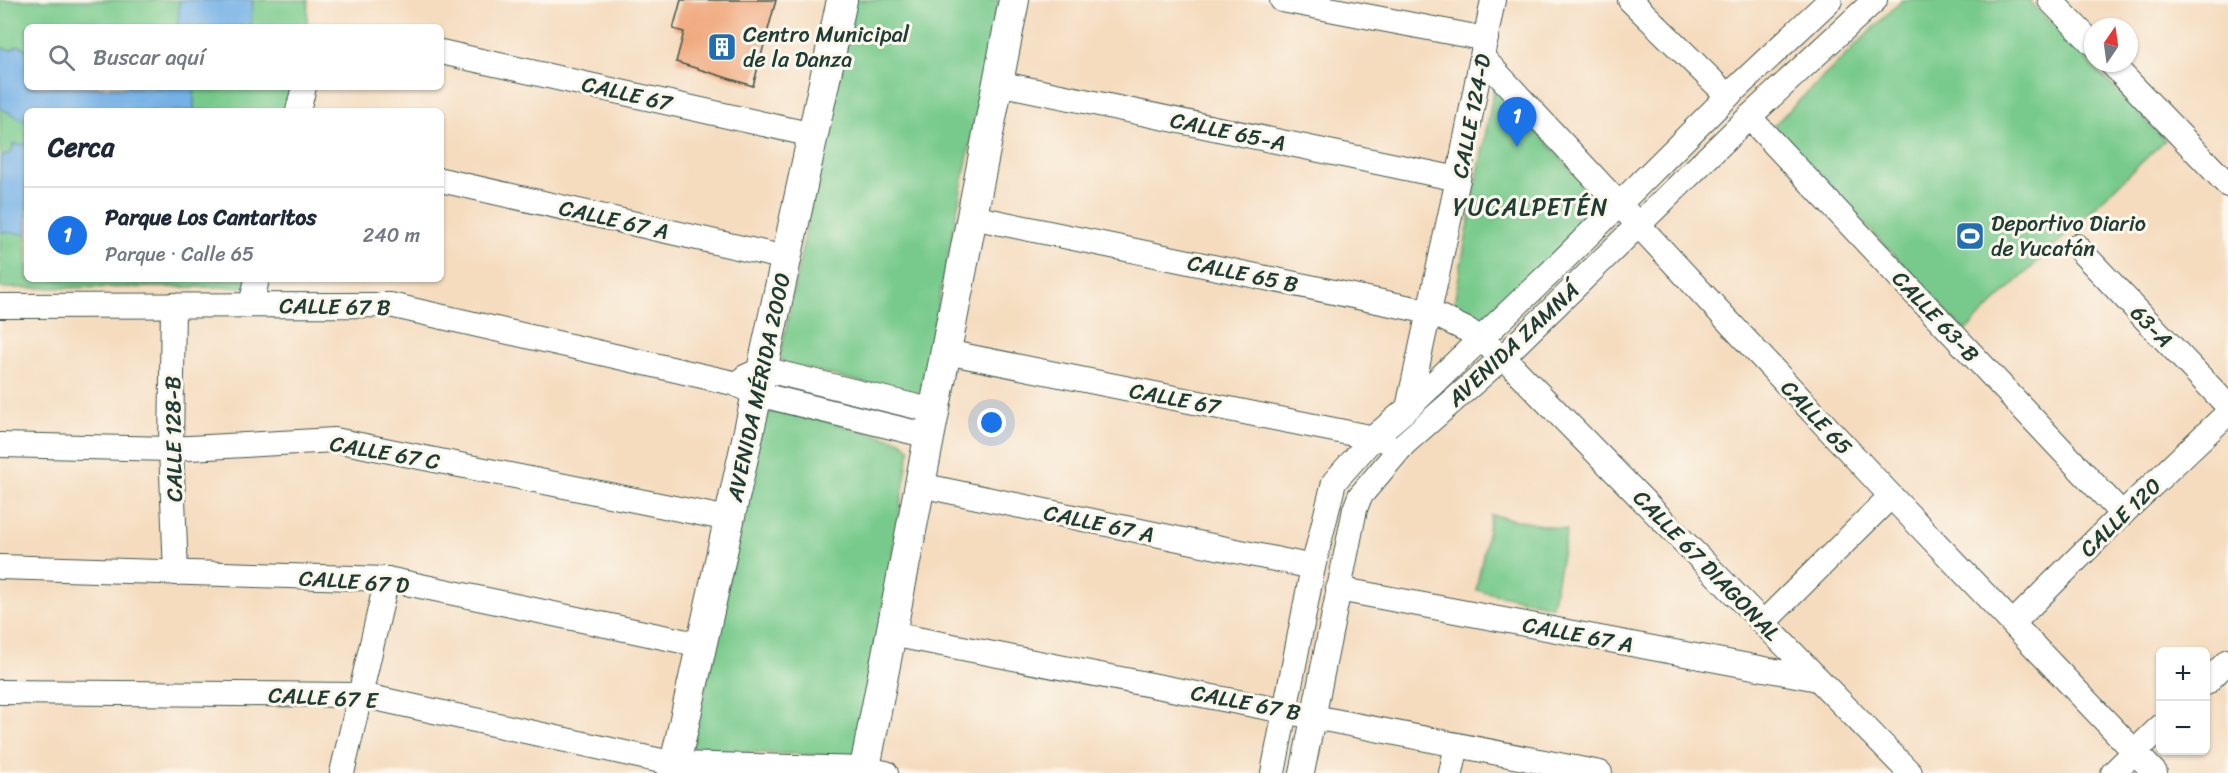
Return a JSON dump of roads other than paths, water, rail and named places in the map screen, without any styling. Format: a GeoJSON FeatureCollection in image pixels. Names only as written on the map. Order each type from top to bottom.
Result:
{"type":"FeatureCollection","features":[{"type":"Feature","properties":{"kind":"main road","name":"AVENIDA MÉRIDA 2000"},"geometry":{"type":"LineString","coordinates":[[674,768],[729,519],[751,382],[786,258],[842,0]]}},
{"type":"Feature","properties":{"kind":"main road"},"geometry":{"type":"LineString","coordinates":[[872,772],[891,634],[1014,0]]}},
{"type":"Feature","properties":{"kind":"street"},"geometry":{"type":"LineString","coordinates":[[1282,0],[1484,48]]}},
{"type":"Feature","properties":{"kind":"street","name":"CALLE 124-D"},"geometry":{"type":"LineString","coordinates":[[1408,408],[1458,179],[1493,0]]}},
{"type":"Feature","properties":{"kind":"street"},"geometry":{"type":"LineString","coordinates":[[1630,0],[1728,96]]}},
{"type":"Feature","properties":{"kind":"street","name":"AVENIDA ZAMNÁ"},"geometry":{"type":"LineString","coordinates":[[1273,773],[1313,567],[1334,482],[1373,438],[1479,340],[1728,96],[1830,0]]}},
{"type":"Feature","properties":{"kind":"street","name":"AVENIDA ZAMNÁ"},"geometry":{"type":"LineString","coordinates":[[1302,773],[1338,589],[1355,509],[1360,496],[1404,444],[1503,357],[1749,117],[1849,8],[1875,0]]}},
{"type":"Feature","properties":{"kind":"street"},"geometry":{"type":"LineString","coordinates":[[2050,0],[2084,35]]}},
{"type":"Feature","properties":{"kind":"street","name":"CALLE 65"},"geometry":{"type":"LineString","coordinates":[[1484,48],[1620,204],[1891,496],[2155,773]]}},
{"type":"Feature","properties":{"kind":"street","name":"CALLE 67"},"geometry":{"type":"LineString","coordinates":[[444,53],[813,135]]}},
{"type":"Feature","properties":{"kind":"street"},"geometry":{"type":"LineString","coordinates":[[2120,72],[2228,185]]}},
{"type":"Feature","properties":{"kind":"street","name":"CALLE 65-A"},"geometry":{"type":"LineString","coordinates":[[998,84],[1458,179]]}},
{"type":"Feature","properties":{"kind":"street"},"geometry":{"type":"LineString","coordinates":[[299,108],[303,90]]}},
{"type":"Feature","properties":{"kind":"street","name":"CALLE 63-B"},"geometry":{"type":"LineString","coordinates":[[1749,117],[2122,514]]}},
{"type":"Feature","properties":{"kind":"street","name":"CALLE 67 A"},"geometry":{"type":"LineString","coordinates":[[444,181],[786,258]]}},
{"type":"Feature","properties":{"kind":"street","name":"CALLE 65 B"},"geometry":{"type":"LineString","coordinates":[[972,217],[1430,312],[1469,332],[1503,357]]}},
{"type":"Feature","properties":{"kind":"street","name":"63-A"},"geometry":{"type":"LineString","coordinates":[[2076,246],[2228,406]]}},
{"type":"Feature","properties":{"kind":"street"},"geometry":{"type":"LineString","coordinates":[[251,305],[256,282]]}},
{"type":"Feature","properties":{"kind":"street","name":"CALLE 128-B"},"geometry":{"type":"LineString","coordinates":[[173,305],[171,449],[176,573]]}},
{"type":"Feature","properties":{"kind":"street","name":"CALLE 67 B"},"geometry":{"type":"LineString","coordinates":[[0,306],[390,305],[751,382]]}},
{"type":"Feature","properties":{"kind":"street","name":"CALLE 67"},"geometry":{"type":"LineString","coordinates":[[946,352],[1404,444]]}},
{"type":"Feature","properties":{"kind":"street","name":"CALLE 67 DIAGONAL"},"geometry":{"type":"LineString","coordinates":[[1503,357],[1910,773]]}},
{"type":"Feature","properties":{"kind":"street"},"geometry":{"type":"LineString","coordinates":[[751,382],[932,424]]}},
{"type":"Feature","properties":{"kind":"street","name":"CALLE 120"},"geometry":{"type":"LineString","coordinates":[[2013,623],[2122,514],[2228,413]]}},
{"type":"Feature","properties":{"kind":"street","name":"CALLE 67 C"},"geometry":{"type":"LineString","coordinates":[[0,445],[171,449],[335,440],[729,519]]}},
{"type":"Feature","properties":{"kind":"street","name":"CALLE 67 A"},"geometry":{"type":"LineString","coordinates":[[920,485],[1313,567]]}},
{"type":"Feature","properties":{"kind":"street"},"geometry":{"type":"LineString","coordinates":[[1763,623],[1891,496]]}},
{"type":"Feature","properties":{"kind":"street","name":"CALLE 67 D"},"geometry":{"type":"LineString","coordinates":[[0,567],[387,579],[701,645]]}},
{"type":"Feature","properties":{"kind":"street"},"geometry":{"type":"LineString","coordinates":[[342,773],[387,579]]}},
{"type":"Feature","properties":{"kind":"street","name":"CALLE 67 A"},"geometry":{"type":"LineString","coordinates":[[1338,589],[1818,679]]}},
{"type":"Feature","properties":{"kind":"street","name":"CALLE 67 B"},"geometry":{"type":"LineString","coordinates":[[891,634],[1600,773]]}},
{"type":"Feature","properties":{"kind":"street"},"geometry":{"type":"LineString","coordinates":[[2210,678],[2228,661]]}},
{"type":"Feature","properties":{"kind":"street","name":"CALLE 67 E"},"geometry":{"type":"LineString","coordinates":[[0,692],[361,695],[674,768]]}},
{"type":"Feature","properties":{"kind":"street"},"geometry":{"type":"LineString","coordinates":[[2113,773],[2156,731]]}},
{"type":"Feature","properties":{"kind":"street"},"geometry":{"type":"LineString","coordinates":[[1451,773],[1456,745]]}},
{"type":"Feature","properties":{"kind":"street"},"geometry":{"type":"LineString","coordinates":[[674,768],[872,772]]}},
{"type":"Feature","properties":{"kind":"water"},"geometry":{"type":"Polygon","coordinates":[[[179,0],[253,0],[250,24],[178,24],[179,0]]]}},
{"type":"Feature","properties":{"kind":"water"},"geometry":{"type":"Polygon","coordinates":[[[19,45],[24,48],[24,90],[194,90],[194,108],[24,108],[24,120],[0,108],[0,48],[11,50],[19,45]]]}},
{"type":"Feature","properties":{"kind":"water"},"geometry":{"type":"Polygon","coordinates":[[[13,144],[24,145],[24,234],[0,232],[0,157],[12,152],[13,144]]]}},
{"type":"Feature","properties":{"kind":"place","name":"Centro Municipal de la Danza"},"geometry":{"type":"Point","coordinates":[722,47]}},
{"type":"Feature","properties":{"kind":"place","name":"Parque Los Cantaritos"},"geometry":{"type":"Point","coordinates":[1517,147]}},
{"type":"Feature","properties":{"kind":"place","name":"Deportivo Diario de Yucatán"},"geometry":{"type":"Point","coordinates":[1970,236]}},
{"type":"Feature","properties":{"kind":"district","name":"YUCALPETÉN"},"geometry":{"type":"Point","coordinates":[1531,207]}}]}
